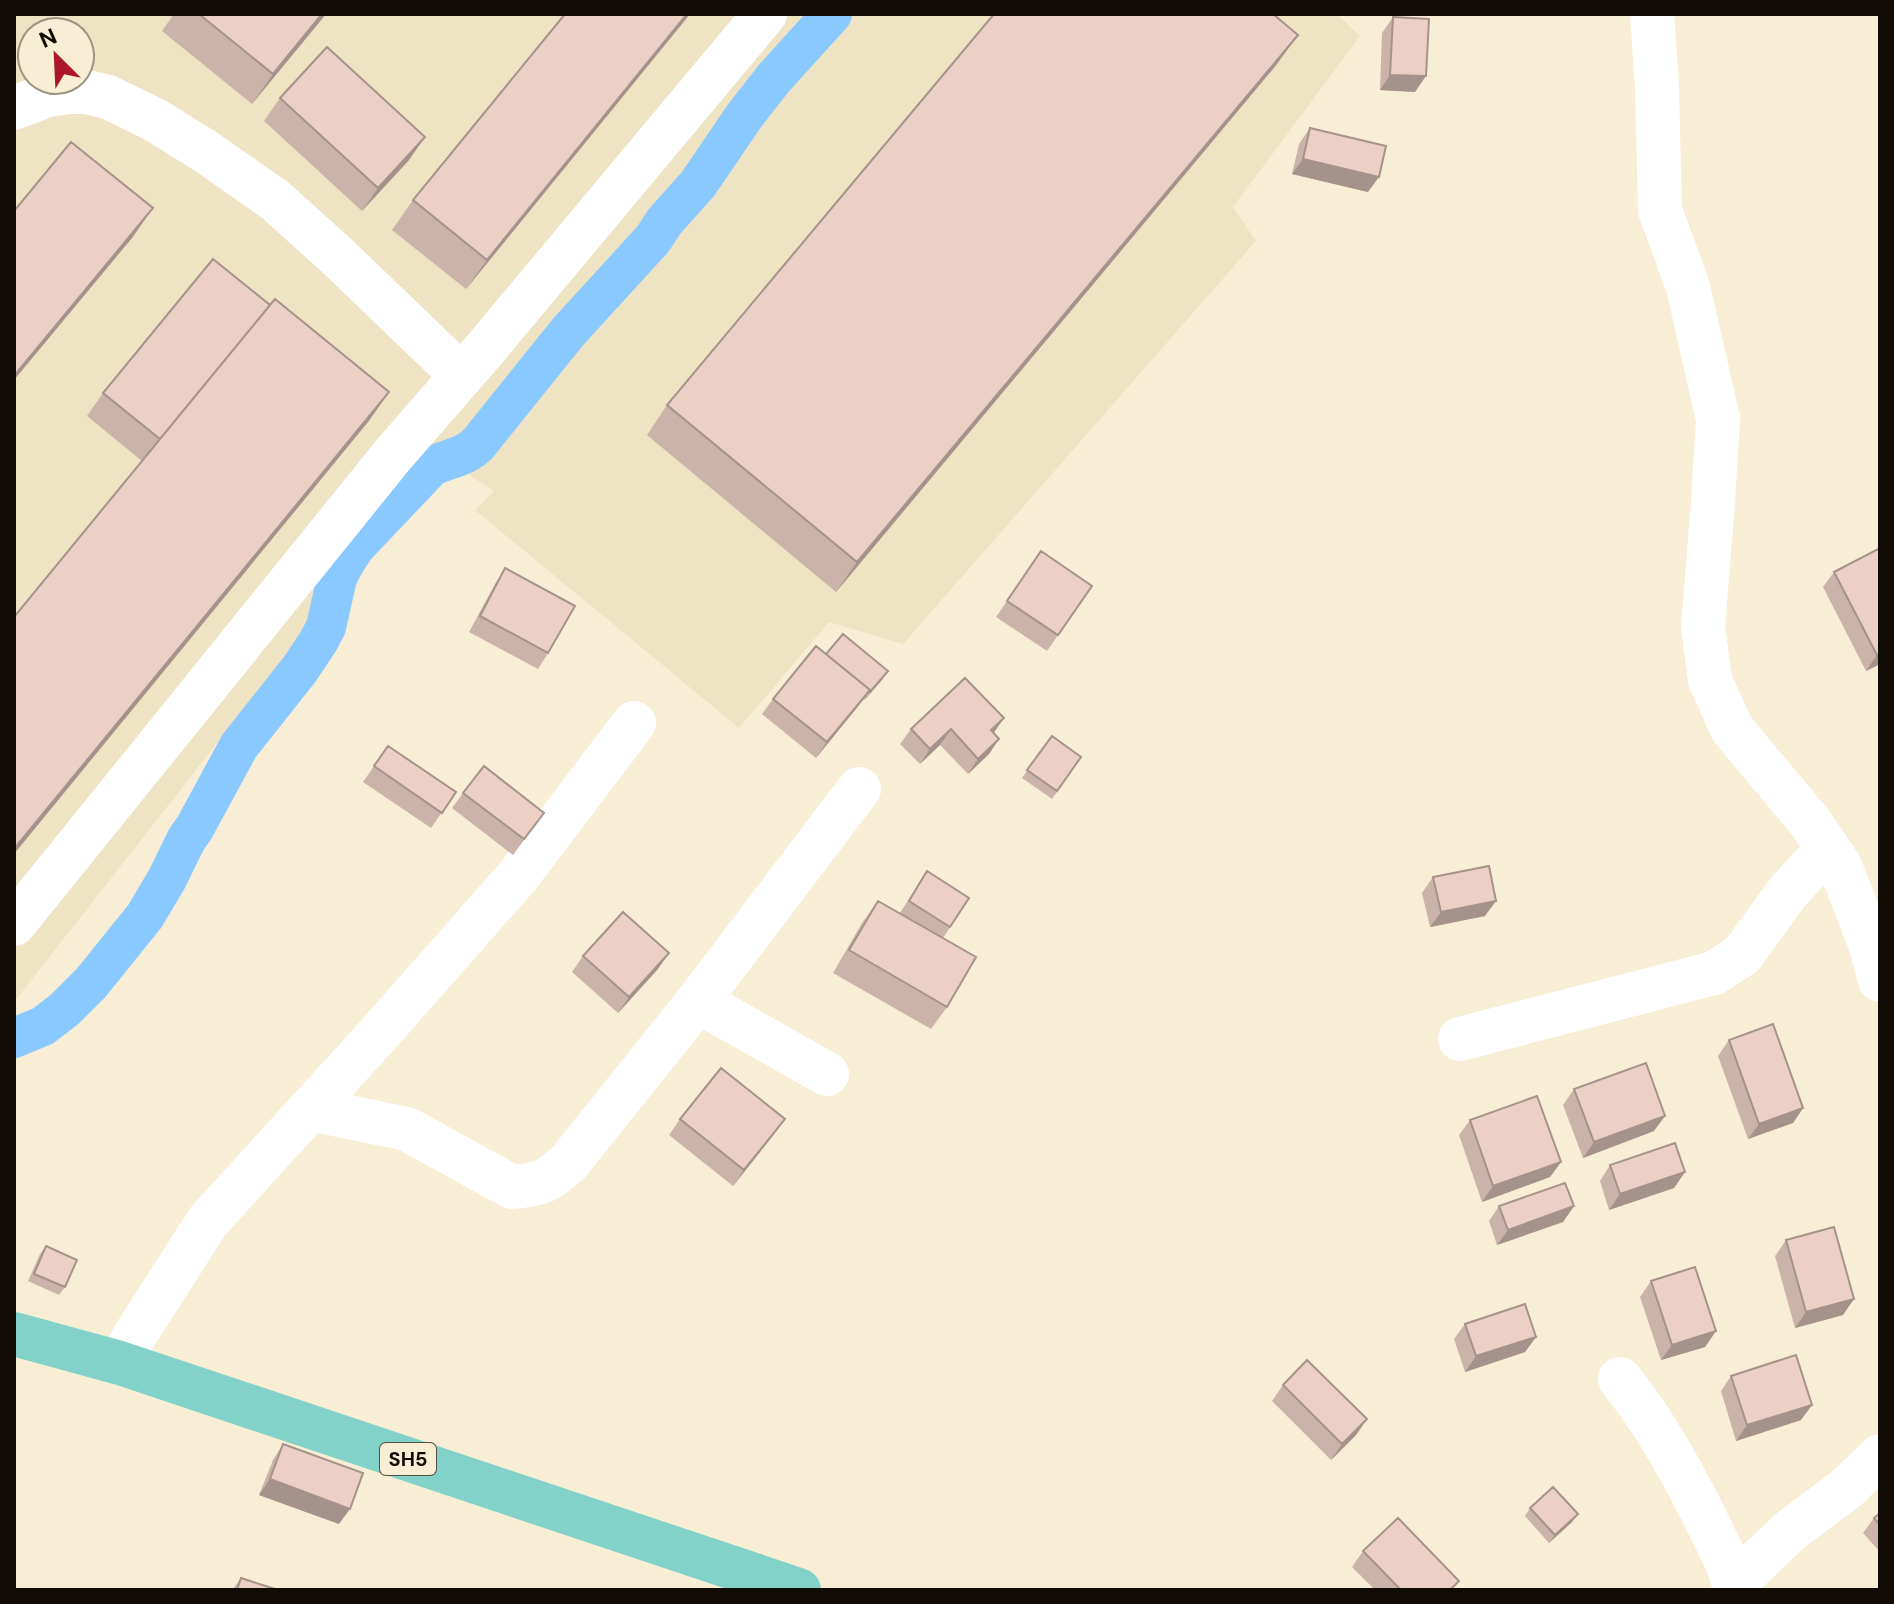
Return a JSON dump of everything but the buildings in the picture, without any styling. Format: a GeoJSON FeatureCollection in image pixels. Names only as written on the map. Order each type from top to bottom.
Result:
{"type":"FeatureCollection","features":[{"type":"Feature","properties":{"kind":"main road","name":"SH5"},"geometry":{"type":"LineString","coordinates":[[14,1334],[120,1363],[799,1590]]}},
{"type":"Feature","properties":{"kind":"street"},"geometry":{"type":"LineString","coordinates":[[14,924],[392,456],[765,14]]}},
{"type":"Feature","properties":{"kind":"street"},"geometry":{"type":"LineString","coordinates":[[1652,14],[1660,210],[1688,287],[1718,419],[1703,627],[1710,680],[1732,729],[1810,822],[1840,866],[1871,946],[1880,980]]}},
{"type":"Feature","properties":{"kind":"street"},"geometry":{"type":"LineString","coordinates":[[14,108],[48,95],[87,92],[108,97],[155,120],[287,209],[462,376]]}},
{"type":"Feature","properties":{"kind":"street"},"geometry":{"type":"LineString","coordinates":[[120,1363],[208,1221],[518,876],[634,723]]}},
{"type":"Feature","properties":{"kind":"street"},"geometry":{"type":"LineString","coordinates":[[310,1109],[407,1129],[512,1187],[531,1186],[553,1178],[698,1001],[859,789]]}},
{"type":"Feature","properties":{"kind":"street"},"geometry":{"type":"LineString","coordinates":[[1460,1039],[1714,973],[1742,955],[1787,893],[1828,848]]}},
{"type":"Feature","properties":{"kind":"street"},"geometry":{"type":"LineString","coordinates":[[698,1001],[827,1074]]}},
{"type":"Feature","properties":{"kind":"street"},"geometry":{"type":"LineString","coordinates":[[1620,1379],[1638,1402],[1690,1486],[1734,1587],[1791,1530],[1847,1488],[1880,1456]]}},
{"type":"Feature","properties":{"kind":"shaded area"},"geometry":{"type":"Polygon","coordinates":[[[14,14],[1337,14],[1360,36],[1233,207],[1256,241],[903,644],[829,622],[739,728],[475,510],[494,491],[460,469],[443,472],[424,481],[14,1002],[14,14]]]}},
{"type":"Feature","properties":{"kind":"waterway"},"geometry":{"type":"LineString","coordinates":[[14,1038],[43,1026],[65,1009],[91,983],[145,916],[239,746],[318,642],[326,627],[337,578],[355,547],[431,467],[461,455],[478,444],[568,332],[653,239],[698,184],[774,78],[832,14]]}}]}
